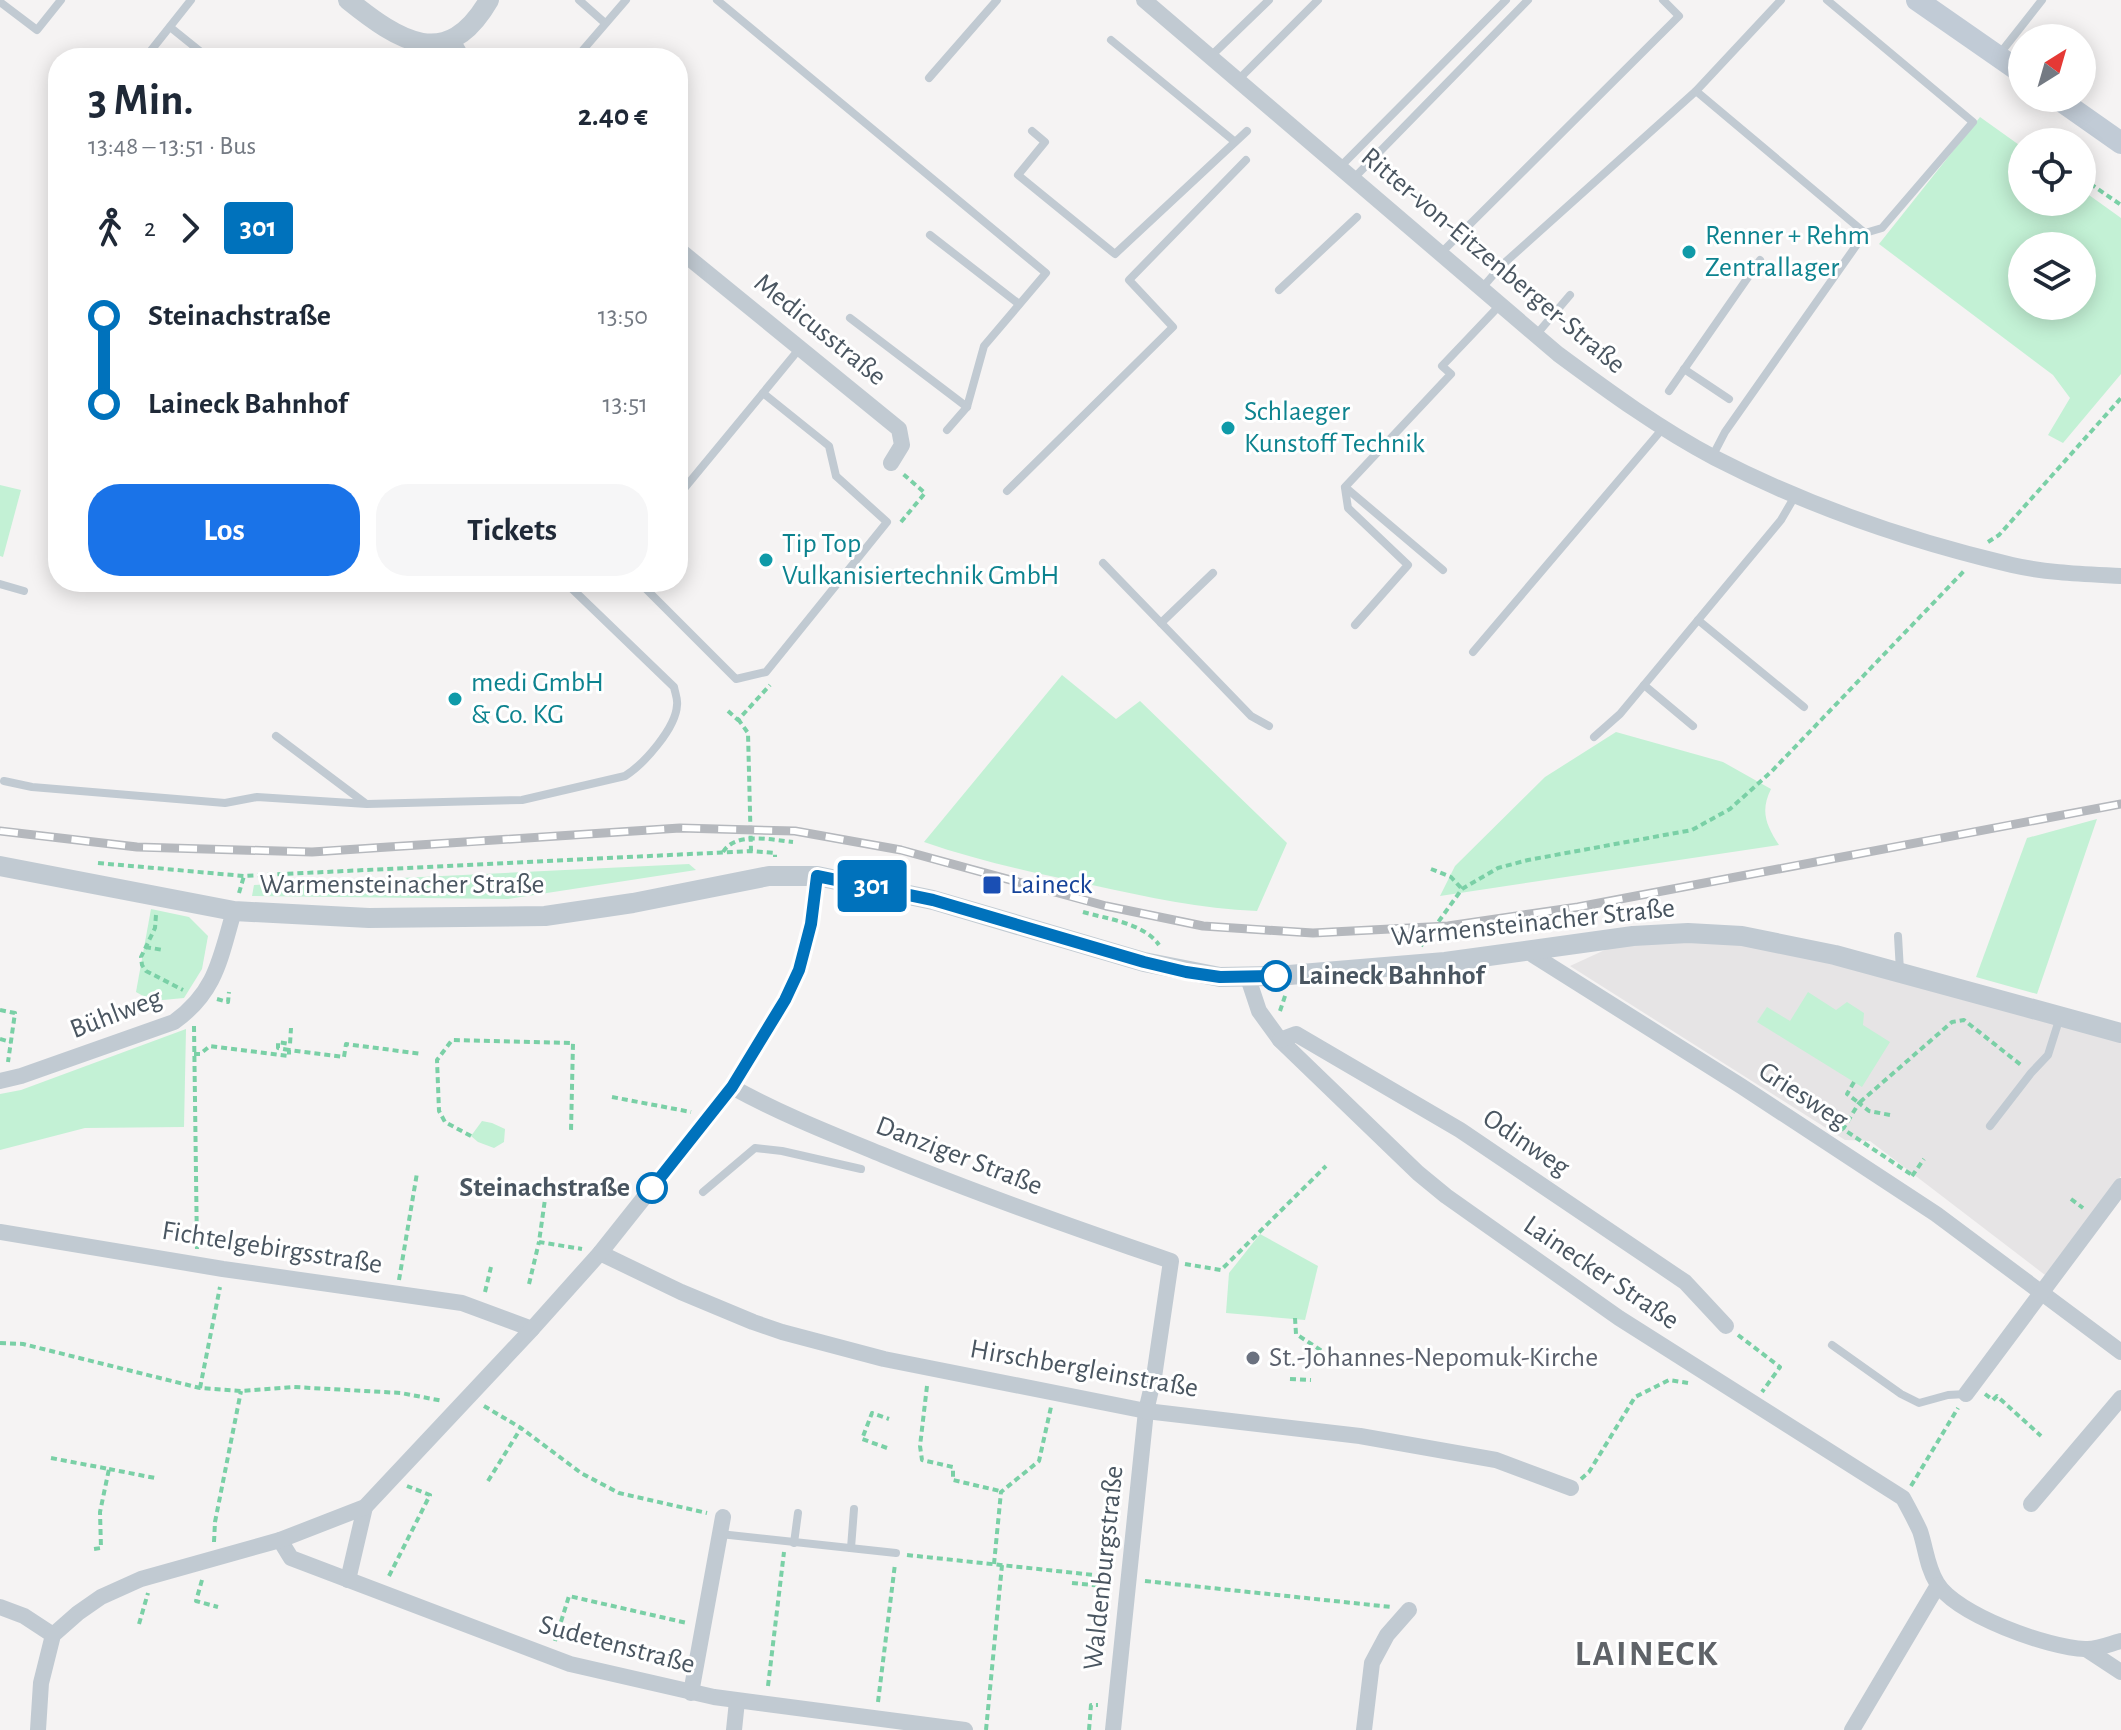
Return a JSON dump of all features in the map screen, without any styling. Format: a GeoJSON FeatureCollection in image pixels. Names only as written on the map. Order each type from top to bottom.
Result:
{"type":"FeatureCollection","features":[{"type":"Feature","properties":{"kind":"main road"},"geometry":{"type":"LineString","coordinates":[[1917,0],[2008,63]]}},
{"type":"Feature","properties":{"kind":"main road"},"geometry":{"type":"LineString","coordinates":[[1940,0],[1998,56]]}},
{"type":"Feature","properties":{"kind":"main road"},"geometry":{"type":"LineString","coordinates":[[2077,112],[2121,143]]}},
{"type":"Feature","properties":{"kind":"street"},"geometry":{"type":"LineString","coordinates":[[348,0],[393,34],[452,48]]}},
{"type":"Feature","properties":{"kind":"street"},"geometry":{"type":"LineString","coordinates":[[458,48],[489,0]]}},
{"type":"Feature","properties":{"kind":"street","name":"Ritter-von-Eitzenberger-Straße"},"geometry":{"type":"LineString","coordinates":[[1144,0],[1535,335],[1615,396],[1712,457],[1872,526],[2014,565],[2121,576]]}},
{"type":"Feature","properties":{"kind":"street","name":"Medicusstraße"},"geometry":{"type":"LineString","coordinates":[[688,257],[899,429],[902,445],[891,463]]}},
{"type":"Feature","properties":{"kind":"street","name":"Warmensteinacher Straße"},"geometry":{"type":"LineString","coordinates":[[0,866],[234,911],[369,918],[545,916],[633,903],[769,876],[817,876],[933,900],[1144,962],[1197,974],[1248,978],[1411,965],[1633,936],[1701,934],[1757,939],[1835,955],[2121,1033]]}},
{"type":"Feature","properties":{"kind":"street"},"geometry":{"type":"LineString","coordinates":[[38,1730],[41,1683],[53,1635],[101,1597],[152,1576],[280,1540],[365,1507],[532,1329],[600,1253],[732,1087],[785,1000],[799,970],[811,924],[817,876]]}},
{"type":"Feature","properties":{"kind":"street","name":"Bühlweg"},"geometry":{"type":"LineString","coordinates":[[2,1081],[174,1022],[194,1008],[210,984],[234,911]]}},
{"type":"Feature","properties":{"kind":"street","name":"Griesweg"},"geometry":{"type":"LineString","coordinates":[[1530,950],[1533,955],[1901,1191],[2121,1352]]}},
{"type":"Feature","properties":{"kind":"street","name":"Lainecker Straße"},"geometry":{"type":"LineString","coordinates":[[1248,978],[1259,1011],[1276,1034],[1418,1173],[1446,1196],[1608,1310],[1903,1498]]}},
{"type":"Feature","properties":{"kind":"street","name":"Odinweg"},"geometry":{"type":"LineString","coordinates":[[1276,1034],[1296,1034],[1460,1130],[1685,1282],[1726,1326]]}},
{"type":"Feature","properties":{"kind":"street","name":"Danziger Straße"},"geometry":{"type":"LineString","coordinates":[[732,1087],[774,1110],[921,1170],[1070,1227],[1171,1261]]}},
{"type":"Feature","properties":{"kind":"street"},"geometry":{"type":"LineString","coordinates":[[1966,1394],[2121,1186]]}},
{"type":"Feature","properties":{"kind":"street","name":"Fichtelgebirgsstraße"},"geometry":{"type":"LineString","coordinates":[[0,1232],[223,1269],[462,1303],[532,1329]]}},
{"type":"Feature","properties":{"kind":"street","name":"Hirschbergleinstraße"},"geometry":{"type":"LineString","coordinates":[[600,1253],[681,1292],[782,1332],[884,1359],[1146,1411],[1360,1436],[1496,1460],[1571,1488]]}},
{"type":"Feature","properties":{"kind":"street","name":"Waldenburgstraße"},"geometry":{"type":"LineString","coordinates":[[1113,1730],[1146,1411],[1171,1261]]}},
{"type":"Feature","properties":{"kind":"street"},"geometry":{"type":"LineString","coordinates":[[2031,1504],[2121,1398]]}},
{"type":"Feature","properties":{"kind":"street"},"geometry":{"type":"LineString","coordinates":[[1903,1498],[1920,1531],[1926,1559],[1938,1585],[1956,1603],[1981,1619],[2030,1637],[2086,1649],[2121,1672]]}},
{"type":"Feature","properties":{"kind":"street"},"geometry":{"type":"LineString","coordinates":[[348,1580],[365,1507]]}},
{"type":"Feature","properties":{"kind":"street"},"geometry":{"type":"LineString","coordinates":[[691,1693],[723,1517]]}},
{"type":"Feature","properties":{"kind":"street","name":"Sudetenstraße"},"geometry":{"type":"LineString","coordinates":[[280,1540],[291,1558],[570,1664],[737,1701],[958,1730]]}},
{"type":"Feature","properties":{"kind":"street"},"geometry":{"type":"LineString","coordinates":[[1852,1730],[1938,1585]]}},
{"type":"Feature","properties":{"kind":"street"},"geometry":{"type":"LineString","coordinates":[[0,1607],[24,1616],[53,1635]]}},
{"type":"Feature","properties":{"kind":"street"},"geometry":{"type":"LineString","coordinates":[[1364,1730],[1372,1663],[1387,1635],[1409,1610]]}},
{"type":"Feature","properties":{"kind":"street"},"geometry":{"type":"LineString","coordinates":[[2086,1649],[2121,1641]]}},
{"type":"Feature","properties":{"kind":"street"},"geometry":{"type":"LineString","coordinates":[[734,1730],[737,1701]]}},
{"type":"Feature","properties":{"kind":"lane"},"geometry":{"type":"LineString","coordinates":[[0,2],[37,30],[61,0]]}},
{"type":"Feature","properties":{"kind":"lane"},"geometry":{"type":"LineString","coordinates":[[153,48],[191,0]]}},
{"type":"Feature","properties":{"kind":"lane"},"geometry":{"type":"LineString","coordinates":[[579,0],[605,23]]}},
{"type":"Feature","properties":{"kind":"lane"},"geometry":{"type":"LineString","coordinates":[[584,48],[626,0]]}},
{"type":"Feature","properties":{"kind":"lane"},"geometry":{"type":"LineString","coordinates":[[717,0],[1046,273],[984,346],[967,407],[947,430]]}},
{"type":"Feature","properties":{"kind":"lane"},"geometry":{"type":"LineString","coordinates":[[929,78],[997,0]]}},
{"type":"Feature","properties":{"kind":"lane"},"geometry":{"type":"LineString","coordinates":[[1211,56],[1269,0]]}},
{"type":"Feature","properties":{"kind":"lane"},"geometry":{"type":"LineString","coordinates":[[1239,79],[1318,0]]}},
{"type":"Feature","properties":{"kind":"lane"},"geometry":{"type":"LineString","coordinates":[[1339,167],[1506,0]]}},
{"type":"Feature","properties":{"kind":"lane"},"geometry":{"type":"LineString","coordinates":[[1354,178],[1528,0]]}},
{"type":"Feature","properties":{"kind":"lane"},"geometry":{"type":"LineString","coordinates":[[1440,254],[1679,16],[1663,0]]}},
{"type":"Feature","properties":{"kind":"lane"},"geometry":{"type":"LineString","coordinates":[[1482,288],[1501,266],[1696,91],[1781,0]]}},
{"type":"Feature","properties":{"kind":"lane"},"geometry":{"type":"LineString","coordinates":[[1712,457],[1725,432],[1865,233],[1882,228],[1973,122],[1827,0]]}},
{"type":"Feature","properties":{"kind":"lane"},"geometry":{"type":"LineString","coordinates":[[1998,56],[2042,0]]}},
{"type":"Feature","properties":{"kind":"lane"},"geometry":{"type":"LineString","coordinates":[[170,27],[196,48]]}},
{"type":"Feature","properties":{"kind":"lane"},"geometry":{"type":"LineString","coordinates":[[1111,40],[1234,141]]}},
{"type":"Feature","properties":{"kind":"lane"},"geometry":{"type":"LineString","coordinates":[[1696,91],[1865,233]]}},
{"type":"Feature","properties":{"kind":"lane"},"geometry":{"type":"LineString","coordinates":[[1032,131],[1045,142],[1018,175],[1115,254],[1247,131]]}},
{"type":"Feature","properties":{"kind":"lane"},"geometry":{"type":"LineString","coordinates":[[1007,491],[1173,327],[1129,280],[1246,160]]}},
{"type":"Feature","properties":{"kind":"lane"},"geometry":{"type":"LineString","coordinates":[[1279,290],[1357,217]]}},
{"type":"Feature","properties":{"kind":"lane"},"geometry":{"type":"LineString","coordinates":[[930,235],[1019,304]]}},
{"type":"Feature","properties":{"kind":"lane"},"geometry":{"type":"LineString","coordinates":[[1669,391],[1760,260]]}},
{"type":"Feature","properties":{"kind":"lane"},"geometry":{"type":"LineString","coordinates":[[1535,335],[1570,295]]}},
{"type":"Feature","properties":{"kind":"lane"},"geometry":{"type":"LineString","coordinates":[[1345,487],[1451,374],[1442,366],[1500,305]]}},
{"type":"Feature","properties":{"kind":"lane"},"geometry":{"type":"LineString","coordinates":[[850,318],[967,407]]}},
{"type":"Feature","properties":{"kind":"lane"},"geometry":{"type":"LineString","coordinates":[[688,484],[801,347]]}},
{"type":"Feature","properties":{"kind":"lane"},"geometry":{"type":"LineString","coordinates":[[1684,369],[1729,399]]}},
{"type":"Feature","properties":{"kind":"lane"},"geometry":{"type":"LineString","coordinates":[[649,592],[736,679],[766,672],[887,522],[836,476],[829,446],[763,393]]}},
{"type":"Feature","properties":{"kind":"lane"},"geometry":{"type":"LineString","coordinates":[[1473,652],[1665,427]]}},
{"type":"Feature","properties":{"kind":"lane"},"geometry":{"type":"LineString","coordinates":[[1345,487],[1443,570]]}},
{"type":"Feature","properties":{"kind":"lane"},"geometry":{"type":"LineString","coordinates":[[1345,487],[1348,508],[1408,565],[1355,625]]}},
{"type":"Feature","properties":{"kind":"lane"},"geometry":{"type":"LineString","coordinates":[[1594,737],[1620,714],[1781,520],[1795,495]]}},
{"type":"Feature","properties":{"kind":"lane"},"geometry":{"type":"LineString","coordinates":[[1103,563],[1251,716],[1269,726]]}},
{"type":"Feature","properties":{"kind":"lane"},"geometry":{"type":"LineString","coordinates":[[1161,623],[1213,573]]}},
{"type":"Feature","properties":{"kind":"lane"},"geometry":{"type":"LineString","coordinates":[[0,584],[24,591]]}},
{"type":"Feature","properties":{"kind":"lane"},"geometry":{"type":"LineString","coordinates":[[4,781],[32,787],[187,801],[225,803],[257,797],[367,804],[522,800],[625,776],[637,768],[674,723],[678,703],[674,687],[575,592]]}},
{"type":"Feature","properties":{"kind":"lane"},"geometry":{"type":"LineString","coordinates":[[1698,620],[1804,707]]}},
{"type":"Feature","properties":{"kind":"lane"},"geometry":{"type":"LineString","coordinates":[[1644,685],[1693,726]]}},
{"type":"Feature","properties":{"kind":"lane"},"geometry":{"type":"LineString","coordinates":[[276,736],[367,804]]}},
{"type":"Feature","properties":{"kind":"lane"},"geometry":{"type":"LineString","coordinates":[[1898,936],[1900,973]]}},
{"type":"Feature","properties":{"kind":"lane"},"geometry":{"type":"LineString","coordinates":[[1990,1126],[2048,1055],[2060,1016]]}},
{"type":"Feature","properties":{"kind":"lane"},"geometry":{"type":"LineString","coordinates":[[703,1192],[755,1148],[861,1169]]}},
{"type":"Feature","properties":{"kind":"lane"},"geometry":{"type":"LineString","coordinates":[[1832,1345],[1901,1394],[1919,1403],[1948,1395],[1966,1394]]}},
{"type":"Feature","properties":{"kind":"lane"},"geometry":{"type":"LineString","coordinates":[[851,1548],[854,1509]]}},
{"type":"Feature","properties":{"kind":"lane"},"geometry":{"type":"LineString","coordinates":[[790,1542],[798,1513]]}},
{"type":"Feature","properties":{"kind":"lane"},"geometry":{"type":"LineString","coordinates":[[720,1534],[896,1553]]}},
{"type":"Feature","properties":{"kind":"path"},"geometry":{"type":"LineString","coordinates":[[2096,188],[2121,205]]}},
{"type":"Feature","properties":{"kind":"path"},"geometry":{"type":"LineString","coordinates":[[1411,965],[1462,889],[1498,868],[1692,830],[1730,809],[1772,771],[1960,577],[1991,538],[1999,535],[2103,425],[2121,398]]}},
{"type":"Feature","properties":{"kind":"path"},"geometry":{"type":"LineString","coordinates":[[738,719],[748,733],[751,851]]}},
{"type":"Feature","properties":{"kind":"path"},"geometry":{"type":"LineString","coordinates":[[723,852],[735,841],[793,842]]}},
{"type":"Feature","properties":{"kind":"path"},"geometry":{"type":"LineString","coordinates":[[91,862],[244,876],[723,852],[775,853]]}},
{"type":"Feature","properties":{"kind":"path"},"geometry":{"type":"LineString","coordinates":[[1431,869],[1451,877],[1462,889]]}},
{"type":"Feature","properties":{"kind":"path"},"geometry":{"type":"LineString","coordinates":[[157,896],[155,928],[141,957],[146,971],[181,990]]}},
{"type":"Feature","properties":{"kind":"path"},"geometry":{"type":"LineString","coordinates":[[1083,912],[1139,930],[1156,940],[1161,947]]}},
{"type":"Feature","properties":{"kind":"path"},"geometry":{"type":"LineString","coordinates":[[145,947],[163,950]]}},
{"type":"Feature","properties":{"kind":"path"},"geometry":{"type":"LineString","coordinates":[[1276,1034],[1287,975]]}},
{"type":"Feature","properties":{"kind":"path"},"geometry":{"type":"LineString","coordinates":[[194,1008],[198,1265]]}},
{"type":"Feature","properties":{"kind":"path"},"geometry":{"type":"LineString","coordinates":[[0,1010],[15,1013],[2,1081]]}},
{"type":"Feature","properties":{"kind":"path"},"geometry":{"type":"LineString","coordinates":[[1912,1175],[1843,1129],[1859,1103],[1906,1059],[1952,1022],[1964,1020],[2031,1073]]}},
{"type":"Feature","properties":{"kind":"path"},"geometry":{"type":"LineString","coordinates":[[291,1028],[290,1044],[278,1042],[278,1048],[344,1057],[346,1044],[422,1054]]}},
{"type":"Feature","properties":{"kind":"path"},"geometry":{"type":"LineString","coordinates":[[0,1039],[11,1042]]}},
{"type":"Feature","properties":{"kind":"path"},"geometry":{"type":"LineString","coordinates":[[471,1136],[445,1122],[439,1111],[437,1060],[452,1040],[573,1043],[571,1131]]}},
{"type":"Feature","properties":{"kind":"path"},"geometry":{"type":"LineString","coordinates":[[194,1054],[200,1054],[210,1046],[289,1056],[289,1050]]}},
{"type":"Feature","properties":{"kind":"path"},"geometry":{"type":"LineString","coordinates":[[1854,1082],[1847,1094],[1869,1111],[1890,1115]]}},
{"type":"Feature","properties":{"kind":"path"},"geometry":{"type":"LineString","coordinates":[[612,1097],[709,1116]]}},
{"type":"Feature","properties":{"kind":"path"},"geometry":{"type":"LineString","coordinates":[[1901,1191],[1924,1159]]}},
{"type":"Feature","properties":{"kind":"path"},"geometry":{"type":"LineString","coordinates":[[1171,1261],[1221,1270],[1326,1166]]}},
{"type":"Feature","properties":{"kind":"path"},"geometry":{"type":"LineString","coordinates":[[397,1294],[417,1173]]}},
{"type":"Feature","properties":{"kind":"path"},"geometry":{"type":"LineString","coordinates":[[529,1284],[546,1192]]}},
{"type":"Feature","properties":{"kind":"path"},"geometry":{"type":"LineString","coordinates":[[539,1242],[600,1253]]}},
{"type":"Feature","properties":{"kind":"path"},"geometry":{"type":"LineString","coordinates":[[480,1310],[491,1267]]}},
{"type":"Feature","properties":{"kind":"path"},"geometry":{"type":"LineString","coordinates":[[200,1388],[223,1269]]}},
{"type":"Feature","properties":{"kind":"path"},"geometry":{"type":"LineString","coordinates":[[1295,1318],[1296,1334],[1322,1351]]}},
{"type":"Feature","properties":{"kind":"path"},"geometry":{"type":"LineString","coordinates":[[1726,1326],[1780,1367],[1753,1403]]}},
{"type":"Feature","properties":{"kind":"path"},"geometry":{"type":"LineString","coordinates":[[0,1343],[23,1344],[200,1388],[241,1391],[294,1387],[464,1400],[521,1428],[581,1473],[619,1493],[723,1517]]}},
{"type":"Feature","properties":{"kind":"path"},"geometry":{"type":"LineString","coordinates":[[929,1368],[920,1446],[922,1460],[953,1467],[953,1480],[1001,1492]]}},
{"type":"Feature","properties":{"kind":"path"},"geometry":{"type":"LineString","coordinates":[[1290,1379],[1311,1380]]}},
{"type":"Feature","properties":{"kind":"path"},"geometry":{"type":"LineString","coordinates":[[1571,1488],[1589,1472],[1635,1397],[1669,1380],[1723,1383]]}},
{"type":"Feature","properties":{"kind":"path"},"geometry":{"type":"LineString","coordinates":[[218,1607],[196,1601],[211,1558],[215,1522],[241,1391]]}},
{"type":"Feature","properties":{"kind":"path"},"geometry":{"type":"LineString","coordinates":[[994,1564],[1001,1492],[1039,1461],[1054,1393]]}},
{"type":"Feature","properties":{"kind":"path"},"geometry":{"type":"LineString","coordinates":[[1903,1498],[1966,1394]]}},
{"type":"Feature","properties":{"kind":"path"},"geometry":{"type":"LineString","coordinates":[[1993,1400],[1997,1396],[2041,1436]]}},
{"type":"Feature","properties":{"kind":"path"},"geometry":{"type":"LineString","coordinates":[[887,1448],[862,1439],[872,1413],[889,1419]]}},
{"type":"Feature","properties":{"kind":"path"},"geometry":{"type":"LineString","coordinates":[[488,1481],[521,1428]]}},
{"type":"Feature","properties":{"kind":"path"},"geometry":{"type":"LineString","coordinates":[[51,1458],[155,1478]]}},
{"type":"Feature","properties":{"kind":"path"},"geometry":{"type":"LineString","coordinates":[[94,1549],[101,1548],[100,1512],[109,1469]]}},
{"type":"Feature","properties":{"kind":"path"},"geometry":{"type":"LineString","coordinates":[[381,1593],[430,1495],[391,1479]]}},
{"type":"Feature","properties":{"kind":"path"},"geometry":{"type":"LineString","coordinates":[[766,1705],[790,1542]]}},
{"type":"Feature","properties":{"kind":"path"},"geometry":{"type":"LineString","coordinates":[[876,1719],[896,1553],[1372,1603],[1409,1610]]}},
{"type":"Feature","properties":{"kind":"path"},"geometry":{"type":"LineString","coordinates":[[986,1730],[1002,1565]]}},
{"type":"Feature","properties":{"kind":"path"},"geometry":{"type":"LineString","coordinates":[[139,1624],[152,1576]]}},
{"type":"Feature","properties":{"kind":"path"},"geometry":{"type":"LineString","coordinates":[[1072,1583],[1102,1586]]}},
{"type":"Feature","properties":{"kind":"path"},"geometry":{"type":"LineString","coordinates":[[551,1657],[569,1596],[705,1627]]}},
{"type":"Feature","properties":{"kind":"shaded area"},"geometry":{"type":"Polygon","coordinates":[[[1633,937],[1742,938],[2121,1034],[2121,1176],[2045,1275],[1870,1141],[1845,1140],[1570,966],[1633,937]]]}},
{"type":"Feature","properties":{"kind":"green space"},"geometry":{"type":"Polygon","coordinates":[[[1980,117],[2008,137],[2008,216],[2096,216],[2096,200],[2121,218],[2121,374],[2063,443],[2048,435],[2070,398],[2053,375],[1879,244],[1980,117]]]}},
{"type":"Feature","properties":{"kind":"green space"},"geometry":{"type":"Polygon","coordinates":[[[0,485],[21,490],[3,557],[0,556],[0,485]]]}},
{"type":"Feature","properties":{"kind":"green space"},"geometry":{"type":"Polygon","coordinates":[[[1062,675],[1116,719],[1140,701],[1287,843],[1257,911],[1195,905],[1133,894],[1007,866],[924,842],[1062,675]]]}},
{"type":"Feature","properties":{"kind":"green space"},"geometry":{"type":"Polygon","coordinates":[[[1616,732],[1723,762],[1771,789],[1766,818],[1779,845],[1440,896],[1455,866],[1545,777],[1616,732]]]}},
{"type":"Feature","properties":{"kind":"green space"},"geometry":{"type":"Polygon","coordinates":[[[2097,819],[2037,994],[1976,977],[2027,838],[2097,819]]]}},
{"type":"Feature","properties":{"kind":"green space"},"geometry":{"type":"Polygon","coordinates":[[[689,864],[696,870],[508,899],[252,896],[254,885],[689,864]]]}},
{"type":"Feature","properties":{"kind":"green space"},"geometry":{"type":"Polygon","coordinates":[[[151,909],[189,917],[208,936],[202,969],[184,998],[152,1001],[136,992],[151,909]]]}},
{"type":"Feature","properties":{"kind":"green space"},"geometry":{"type":"Polygon","coordinates":[[[1808,992],[1836,1010],[1847,1002],[1864,1013],[1863,1025],[1890,1042],[1862,1087],[1757,1022],[1767,1007],[1790,1021],[1808,992]]]}},
{"type":"Feature","properties":{"kind":"green space"},"geometry":{"type":"Polygon","coordinates":[[[186,1029],[184,1127],[85,1128],[0,1150],[0,1094],[21,1090],[186,1029]]]}},
{"type":"Feature","properties":{"kind":"green space"},"geometry":{"type":"Polygon","coordinates":[[[482,1121],[505,1129],[504,1142],[494,1148],[471,1136],[482,1121]]]}},
{"type":"Feature","properties":{"kind":"green space"},"geometry":{"type":"Polygon","coordinates":[[[1260,1234],[1318,1266],[1305,1320],[1226,1313],[1229,1273],[1260,1234]]]}},
{"type":"Feature","properties":{"kind":"railway"},"geometry":{"type":"LineString","coordinates":[[0,831],[137,847],[312,852],[680,828],[795,831],[901,850],[1106,906],[1203,926],[1313,933],[1448,926],[1578,907],[2121,804]]}},
{"type":"Feature","properties":{"kind":"bus line","name":"301"},"geometry":{"type":"LineString","coordinates":[[652,1188],[732,1087],[785,1000],[799,970],[811,924],[817,876],[933,900],[1186,972],[1220,977],[1276,976]]}},
{"type":"Feature","properties":{"kind":"place","name":"Renner + Rehm Zentrallager"},"geometry":{"type":"Point","coordinates":[1689,252]}},
{"type":"Feature","properties":{"kind":"place","name":"Schlaeger Kunstoff Technik"},"geometry":{"type":"Point","coordinates":[1228,428]}},
{"type":"Feature","properties":{"kind":"place","name":"Tip Top Vulkanisiertechnik GmbH"},"geometry":{"type":"Point","coordinates":[766,560]}},
{"type":"Feature","properties":{"kind":"place","name":"medi GmbH & Co. KG"},"geometry":{"type":"Point","coordinates":[455,699]}},
{"type":"Feature","properties":{"kind":"place","name":"Laineck"},"geometry":{"type":"Point","coordinates":[992,885]}},
{"type":"Feature","properties":{"kind":"place","name":"Laineck Bahnhof"},"geometry":{"type":"Point","coordinates":[1276,976]}},
{"type":"Feature","properties":{"kind":"place","name":"Steinachstraße"},"geometry":{"type":"Point","coordinates":[652,1188]}},
{"type":"Feature","properties":{"kind":"place","name":"St.-Johannes-Nepomuk-Kirche"},"geometry":{"type":"Point","coordinates":[1253,1358]}},
{"type":"Feature","properties":{"kind":"district","name":"LAINECK"},"geometry":{"type":"Point","coordinates":[1647,1654]}}]}
